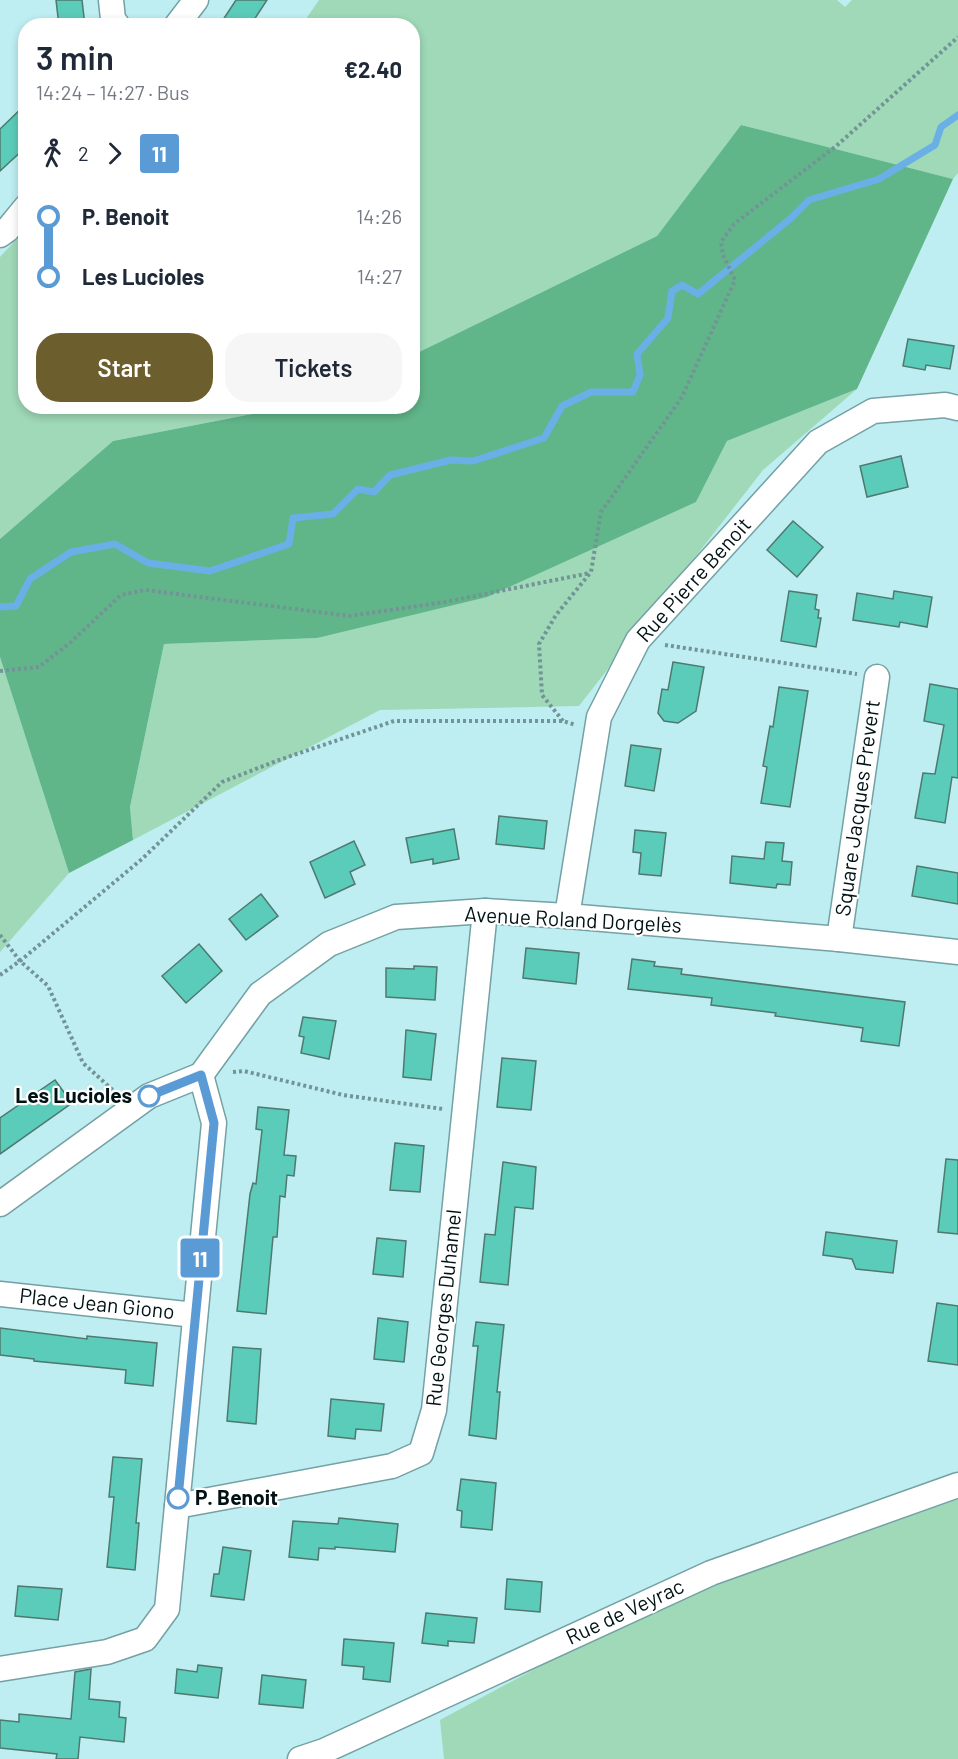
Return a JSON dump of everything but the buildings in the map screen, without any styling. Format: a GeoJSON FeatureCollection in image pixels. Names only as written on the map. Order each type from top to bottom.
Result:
{"type":"FeatureCollection","features":[{"type":"Feature","properties":{"kind":"street"},"geometry":{"type":"LineString","coordinates":[[111,0],[113,18]]}},
{"type":"Feature","properties":{"kind":"street"},"geometry":{"type":"LineString","coordinates":[[182,18],[196,0]]}},
{"type":"Feature","properties":{"kind":"street"},"geometry":{"type":"LineString","coordinates":[[0,235],[18,217]]}},
{"type":"Feature","properties":{"kind":"street","name":"Rue Pierre Benoit"},"geometry":{"type":"LineString","coordinates":[[567,916],[599,717],[638,640],[818,442],[873,411],[945,405],[958,408]]}},
{"type":"Feature","properties":{"kind":"street","name":"Square Jacques Prevert"},"geometry":{"type":"LineString","coordinates":[[839,939],[877,677]]}},
{"type":"Feature","properties":{"kind":"street","name":"Avenue Roland Dorgelès"},"geometry":{"type":"LineString","coordinates":[[201,1075],[260,994],[329,944],[396,917],[485,912],[567,916],[839,939],[958,952]]}},
{"type":"Feature","properties":{"kind":"street","name":"Rue Georges Duhamel"},"geometry":{"type":"LineString","coordinates":[[177,1506],[392,1466],[421,1453],[434,1410],[485,912]]}},
{"type":"Feature","properties":{"kind":"street"},"geometry":{"type":"LineString","coordinates":[[0,1204],[149,1096],[201,1075],[214,1123],[167,1609],[145,1639],[106,1652],[0,1669]]}},
{"type":"Feature","properties":{"kind":"street","name":"Place Jean Giono"},"geometry":{"type":"LineString","coordinates":[[0,1294],[195,1315]]}},
{"type":"Feature","properties":{"kind":"street","name":"Rue de Veyrac"},"geometry":{"type":"LineString","coordinates":[[300,1759],[324,1751],[711,1573],[958,1485]]}},
{"type":"Feature","properties":{"kind":"path"},"geometry":{"type":"LineString","coordinates":[[563,721],[542,695],[539,644],[556,615],[591,572],[601,512],[682,397],[735,280],[723,255],[721,242],[734,224],[835,147],[958,37]]}},
{"type":"Feature","properties":{"kind":"path"},"geometry":{"type":"LineString","coordinates":[[0,671],[39,667],[71,642],[121,595],[145,590],[350,616],[445,602],[591,572]]}},
{"type":"Feature","properties":{"kind":"path"},"geometry":{"type":"LineString","coordinates":[[638,640],[877,677]]}},
{"type":"Feature","properties":{"kind":"path"},"geometry":{"type":"LineString","coordinates":[[0,975],[20,961],[142,859],[222,782],[394,721],[563,721],[597,731]]}},
{"type":"Feature","properties":{"kind":"path"},"geometry":{"type":"LineString","coordinates":[[0,935],[20,961],[48,986],[83,1063],[133,1108]]}},
{"type":"Feature","properties":{"kind":"path"},"geometry":{"type":"LineString","coordinates":[[201,1075],[244,1071],[344,1095],[465,1112]]}},
{"type":"Feature","properties":{"kind":"green space"},"geometry":{"type":"Polygon","coordinates":[[[319,0],[837,0],[845,7],[852,0],[958,0],[958,173],[953,179],[741,125],[657,236],[420,352],[420,18],[307,18],[319,0]]]}},
{"type":"Feature","properties":{"kind":"green space"},"geometry":{"type":"Polygon","coordinates":[[[741,125],[953,179],[857,389],[727,441],[696,502],[487,597],[317,638],[164,644],[130,807],[133,840],[69,873],[0,657],[0,539],[113,441],[252,414],[420,414],[420,352],[657,236],[741,125]]]}},
{"type":"Feature","properties":{"kind":"green space"},"geometry":{"type":"Polygon","coordinates":[[[18,238],[18,414],[252,414],[113,441],[0,539],[0,257],[18,238]]]}},
{"type":"Feature","properties":{"kind":"green space"},"geometry":{"type":"Polygon","coordinates":[[[857,389],[763,470],[579,706],[380,710],[133,840],[130,807],[164,644],[317,638],[696,502],[727,441],[857,389]]]}},
{"type":"Feature","properties":{"kind":"green space"},"geometry":{"type":"Polygon","coordinates":[[[0,657],[69,873],[0,952],[0,657]]]}},
{"type":"Feature","properties":{"kind":"green space"},"geometry":{"type":"Polygon","coordinates":[[[958,1499],[958,1759],[444,1759],[440,1720],[639,1613],[958,1499]]]}},
{"type":"Feature","properties":{"kind":"waterway"},"geometry":{"type":"LineString","coordinates":[[0,607],[16,606],[30,579],[71,552],[115,544],[148,563],[210,571],[289,544],[293,518],[333,514],[358,489],[374,492],[390,475],[451,460],[473,461],[544,438],[562,406],[591,392],[633,392],[640,375],[637,354],[668,318],[672,291],[682,285],[698,294],[790,219],[809,200],[879,179],[935,145],[941,127],[958,115]]}},
{"type":"Feature","properties":{"kind":"bus line","name":"11"},"geometry":{"type":"LineString","coordinates":[[149,1096],[201,1075],[214,1123],[178,1498]]}},
{"type":"Feature","properties":{"kind":"place","name":"Les Lucioles"},"geometry":{"type":"Point","coordinates":[149,1096]}},
{"type":"Feature","properties":{"kind":"place","name":"P. Benoit"},"geometry":{"type":"Point","coordinates":[178,1498]}}]}
